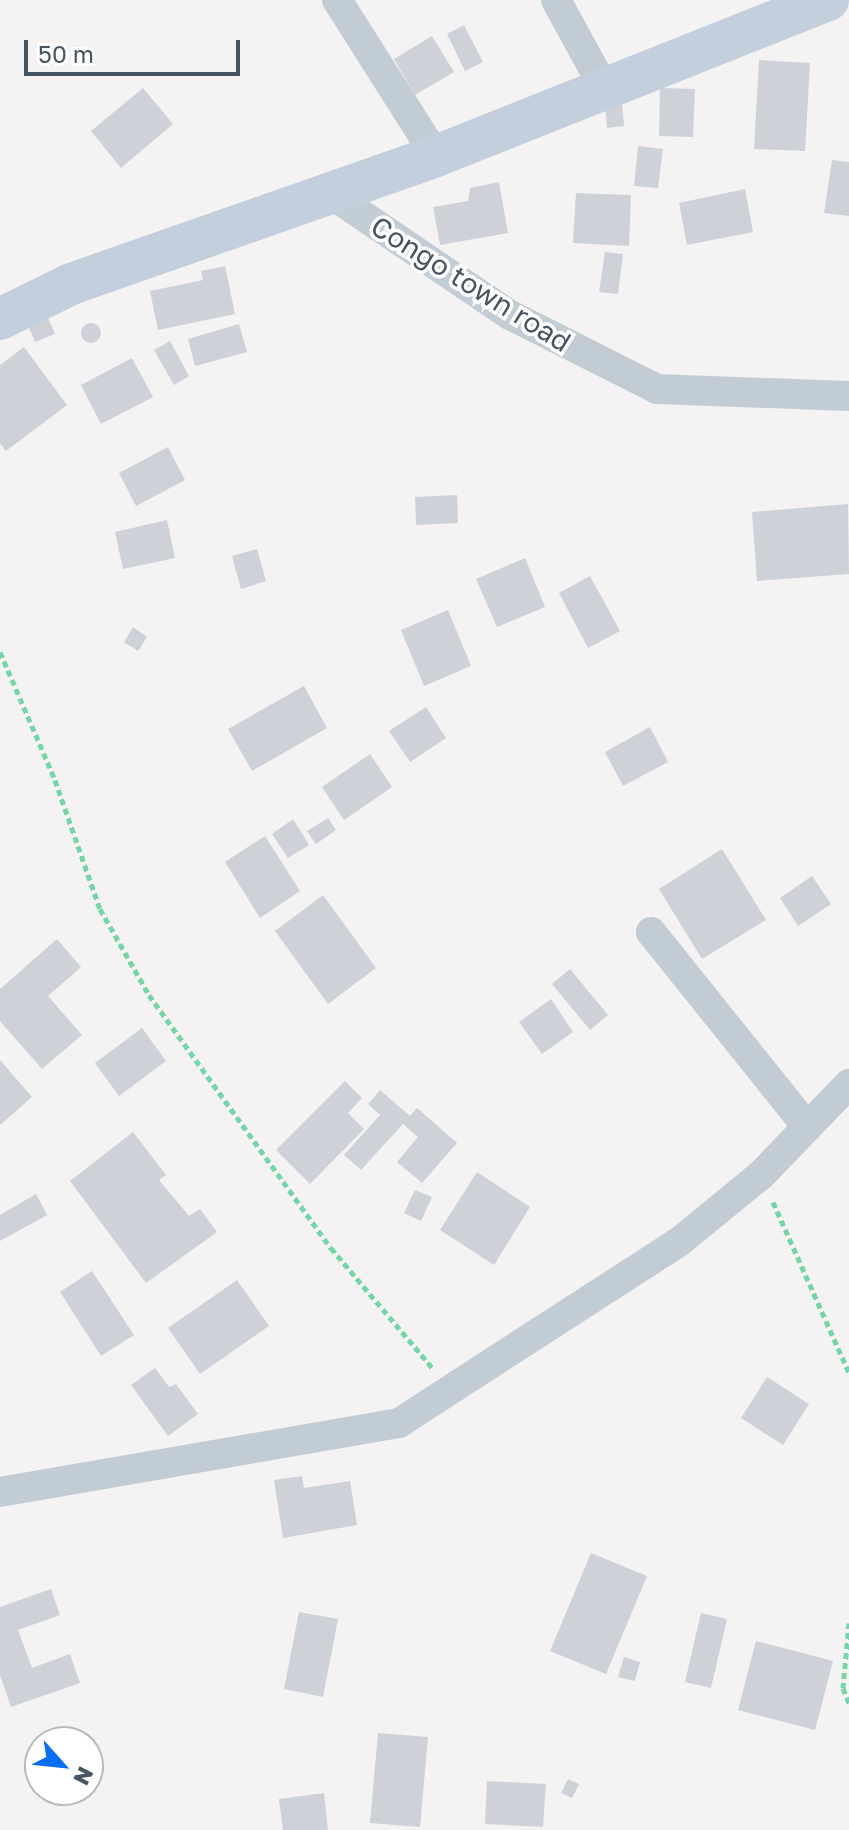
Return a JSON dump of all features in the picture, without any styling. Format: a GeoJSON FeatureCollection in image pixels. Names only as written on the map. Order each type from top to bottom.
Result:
{"type":"FeatureCollection","features":[{"type":"Feature","properties":{"kind":"main road"},"geometry":{"type":"LineString","coordinates":[[0,319],[71,284],[436,156],[806,5]]}},
{"type":"Feature","properties":{"kind":"street"},"geometry":{"type":"LineString","coordinates":[[337,0],[436,156]]}},
{"type":"Feature","properties":{"kind":"street"},"geometry":{"type":"LineString","coordinates":[[556,0],[603,86]]}},
{"type":"Feature","properties":{"kind":"street","name":"Congo town road"},"geometry":{"type":"LineString","coordinates":[[331,194],[510,315],[657,389],[849,396]]}},
{"type":"Feature","properties":{"kind":"street"},"geometry":{"type":"LineString","coordinates":[[651,932],[807,1127]]}},
{"type":"Feature","properties":{"kind":"street"},"geometry":{"type":"LineString","coordinates":[[0,1492],[399,1423],[679,1242],[761,1175],[849,1084]]}},
{"type":"Feature","properties":{"kind":"path"},"geometry":{"type":"LineString","coordinates":[[0,652],[55,780],[100,909],[149,995],[331,1248],[450,1389]]}},
{"type":"Feature","properties":{"kind":"path"},"geometry":{"type":"LineString","coordinates":[[761,1175],[849,1373]]}},
{"type":"Feature","properties":{"kind":"path"},"geometry":{"type":"LineString","coordinates":[[849,1623],[843,1688],[849,1703]]}},
{"type":"Feature","properties":{"kind":"building"},"geometry":{"type":"Polygon","coordinates":[[[464,25],[483,62],[465,71],[447,34],[464,25]]]}},
{"type":"Feature","properties":{"kind":"building"},"geometry":{"type":"Polygon","coordinates":[[[432,36],[454,72],[415,95],[394,59],[432,36]]]}},
{"type":"Feature","properties":{"kind":"building"},"geometry":{"type":"Polygon","coordinates":[[[759,60],[810,63],[805,151],[754,149],[759,60]]]}},
{"type":"Feature","properties":{"kind":"building"},"geometry":{"type":"Polygon","coordinates":[[[143,88],[173,124],[121,168],[91,131],[143,88]]]}},
{"type":"Feature","properties":{"kind":"building"},"geometry":{"type":"Polygon","coordinates":[[[660,88],[695,89],[693,137],[659,136],[660,88]]]}},
{"type":"Feature","properties":{"kind":"building"},"geometry":{"type":"Polygon","coordinates":[[[622,103],[624,126],[607,128],[605,104],[622,103]]]}},
{"type":"Feature","properties":{"kind":"building"},"geometry":{"type":"Polygon","coordinates":[[[638,146],[663,149],[658,188],[634,186],[638,146]]]}},
{"type":"Feature","properties":{"kind":"building"},"geometry":{"type":"Polygon","coordinates":[[[832,160],[849,162],[849,216],[824,213],[832,160]]]}},
{"type":"Feature","properties":{"kind":"building"},"geometry":{"type":"Polygon","coordinates":[[[499,182],[508,233],[440,245],[433,207],[468,201],[470,188],[499,182]]]}},
{"type":"Feature","properties":{"kind":"building"},"geometry":{"type":"Polygon","coordinates":[[[745,189],[753,232],[687,245],[679,203],[745,189]]]}},
{"type":"Feature","properties":{"kind":"building"},"geometry":{"type":"Polygon","coordinates":[[[576,193],[631,195],[629,246],[573,243],[576,193]]]}},
{"type":"Feature","properties":{"kind":"building"},"geometry":{"type":"Polygon","coordinates":[[[605,252],[623,254],[618,294],[599,292],[605,252]]]}},
{"type":"Feature","properties":{"kind":"building"},"geometry":{"type":"Polygon","coordinates":[[[225,266],[235,314],[158,330],[150,291],[203,280],[201,271],[225,266]]]}},
{"type":"Feature","properties":{"kind":"building"},"geometry":{"type":"Polygon","coordinates":[[[44,308],[55,334],[35,342],[24,316],[44,308]]]}},
{"type":"Feature","properties":{"kind":"building"},"geometry":{"type":"Polygon","coordinates":[[[87,323],[95,323],[101,333],[95,343],[87,343],[81,337],[81,329],[87,323]]]}},
{"type":"Feature","properties":{"kind":"building"},"geometry":{"type":"Polygon","coordinates":[[[239,324],[247,352],[195,366],[188,339],[239,324]]]}},
{"type":"Feature","properties":{"kind":"building"},"geometry":{"type":"Polygon","coordinates":[[[170,341],[189,376],[174,385],[154,350],[170,341]]]}},
{"type":"Feature","properties":{"kind":"building"},"geometry":{"type":"Polygon","coordinates":[[[24,347],[67,405],[6,451],[0,443],[0,365],[24,347]]]}},
{"type":"Feature","properties":{"kind":"building"},"geometry":{"type":"Polygon","coordinates":[[[132,358],[153,397],[101,424],[81,385],[132,358]]]}},
{"type":"Feature","properties":{"kind":"building"},"geometry":{"type":"Polygon","coordinates":[[[168,447],[185,480],[136,506],[119,473],[168,447]]]}},
{"type":"Feature","properties":{"kind":"building"},"geometry":{"type":"Polygon","coordinates":[[[457,495],[458,523],[416,525],[415,497],[457,495]]]}},
{"type":"Feature","properties":{"kind":"building"},"geometry":{"type":"Polygon","coordinates":[[[848,504],[849,574],[757,581],[752,512],[848,504]]]}},
{"type":"Feature","properties":{"kind":"building"},"geometry":{"type":"Polygon","coordinates":[[[167,520],[175,558],[123,569],[115,532],[167,520]]]}},
{"type":"Feature","properties":{"kind":"building"},"geometry":{"type":"Polygon","coordinates":[[[257,549],[266,581],[241,589],[232,556],[257,549]]]}},
{"type":"Feature","properties":{"kind":"building"},"geometry":{"type":"Polygon","coordinates":[[[525,558],[545,607],[497,627],[476,579],[525,558]]]}},
{"type":"Feature","properties":{"kind":"building"},"geometry":{"type":"Polygon","coordinates":[[[590,576],[620,631],[588,648],[559,593],[590,576]]]}},
{"type":"Feature","properties":{"kind":"building"},"geometry":{"type":"Polygon","coordinates":[[[448,610],[471,666],[424,686],[401,630],[448,610]]]}},
{"type":"Feature","properties":{"kind":"building"},"geometry":{"type":"Polygon","coordinates":[[[133,627],[147,637],[138,651],[124,642],[133,627]]]}},
{"type":"Feature","properties":{"kind":"building"},"geometry":{"type":"Polygon","coordinates":[[[304,686],[327,728],[252,771],[228,729],[304,686]]]}},
{"type":"Feature","properties":{"kind":"building"},"geometry":{"type":"Polygon","coordinates":[[[426,707],[446,738],[410,762],[389,731],[426,707]]]}},
{"type":"Feature","properties":{"kind":"building"},"geometry":{"type":"Polygon","coordinates":[[[650,727],[668,762],[623,786],[605,752],[650,727]]]}},
{"type":"Feature","properties":{"kind":"building"},"geometry":{"type":"Polygon","coordinates":[[[370,754],[392,787],[344,820],[322,787],[370,754]]]}},
{"type":"Feature","properties":{"kind":"building"},"geometry":{"type":"Polygon","coordinates":[[[328,818],[336,830],[316,844],[307,831],[328,818]]]}},
{"type":"Feature","properties":{"kind":"building"},"geometry":{"type":"Polygon","coordinates":[[[293,819],[309,845],[288,858],[272,834],[293,819]]]}},
{"type":"Feature","properties":{"kind":"building"},"geometry":{"type":"Polygon","coordinates":[[[265,836],[300,891],[260,918],[225,862],[265,836]]]}},
{"type":"Feature","properties":{"kind":"building"},"geometry":{"type":"Polygon","coordinates":[[[722,849],[766,920],[702,959],[659,889],[722,849]]]}},
{"type":"Feature","properties":{"kind":"building"},"geometry":{"type":"Polygon","coordinates":[[[812,876],[831,904],[798,926],[780,898],[812,876]]]}},
{"type":"Feature","properties":{"kind":"building"},"geometry":{"type":"Polygon","coordinates":[[[323,895],[376,968],[328,1004],[275,931],[323,895]]]}},
{"type":"Feature","properties":{"kind":"building"},"geometry":{"type":"Polygon","coordinates":[[[57,939],[81,967],[48,996],[82,1035],[42,1069],[0,1021],[0,989],[57,939]]]}},
{"type":"Feature","properties":{"kind":"building"},"geometry":{"type":"Polygon","coordinates":[[[570,969],[608,1015],[590,1030],[552,984],[570,969]]]}},
{"type":"Feature","properties":{"kind":"building"},"geometry":{"type":"Polygon","coordinates":[[[551,999],[573,1032],[542,1054],[519,1022],[551,999]]]}},
{"type":"Feature","properties":{"kind":"building"},"geometry":{"type":"Polygon","coordinates":[[[142,1028],[166,1061],[119,1096],[95,1063],[142,1028]]]}},
{"type":"Feature","properties":{"kind":"building"},"geometry":{"type":"Polygon","coordinates":[[[0,1060],[32,1097],[0,1125],[0,1060]]]}},
{"type":"Feature","properties":{"kind":"building"},"geometry":{"type":"Polygon","coordinates":[[[345,1081],[362,1098],[348,1113],[364,1129],[310,1184],[276,1150],[345,1081]]]}},
{"type":"Feature","properties":{"kind":"building"},"geometry":{"type":"Polygon","coordinates":[[[380,1090],[410,1116],[417,1108],[457,1143],[422,1183],[397,1162],[418,1137],[403,1124],[361,1170],[344,1155],[380,1115],[368,1104],[380,1090]]]}},
{"type":"Feature","properties":{"kind":"building"},"geometry":{"type":"Polygon","coordinates":[[[133,1132],[166,1175],[159,1180],[189,1216],[200,1209],[217,1232],[146,1283],[70,1181],[133,1132]]]}},
{"type":"Feature","properties":{"kind":"building"},"geometry":{"type":"Polygon","coordinates":[[[477,1172],[530,1207],[494,1265],[440,1230],[477,1172]]]}},
{"type":"Feature","properties":{"kind":"building"},"geometry":{"type":"Polygon","coordinates":[[[415,1190],[432,1197],[421,1221],[404,1213],[415,1190]]]}},
{"type":"Feature","properties":{"kind":"building"},"geometry":{"type":"Polygon","coordinates":[[[36,1194],[47,1215],[0,1241],[0,1215],[36,1194]]]}},
{"type":"Feature","properties":{"kind":"building"},"geometry":{"type":"Polygon","coordinates":[[[92,1271],[134,1335],[101,1356],[60,1292],[92,1271]]]}},
{"type":"Feature","properties":{"kind":"building"},"geometry":{"type":"Polygon","coordinates":[[[237,1280],[269,1326],[200,1374],[168,1328],[237,1280]]]}},
{"type":"Feature","properties":{"kind":"building"},"geometry":{"type":"Polygon","coordinates":[[[155,1368],[169,1387],[176,1384],[198,1414],[168,1436],[131,1385],[155,1368]]]}},
{"type":"Feature","properties":{"kind":"building"},"geometry":{"type":"Polygon","coordinates":[[[767,1377],[809,1404],[783,1445],[741,1418],[767,1377]]]}},
{"type":"Feature","properties":{"kind":"building"},"geometry":{"type":"Polygon","coordinates":[[[302,1476],[304,1488],[350,1481],[357,1525],[283,1538],[274,1480],[302,1476]]]}},
{"type":"Feature","properties":{"kind":"building"},"geometry":{"type":"Polygon","coordinates":[[[591,1553],[647,1576],[606,1674],[550,1651],[591,1553]]]}},
{"type":"Feature","properties":{"kind":"building"},"geometry":{"type":"Polygon","coordinates":[[[51,1589],[60,1615],[18,1630],[32,1668],[70,1654],[80,1683],[11,1707],[0,1675],[0,1607],[51,1589]]]}},
{"type":"Feature","properties":{"kind":"building"},"geometry":{"type":"Polygon","coordinates":[[[299,1612],[338,1619],[323,1697],[284,1689],[299,1612]]]}},
{"type":"Feature","properties":{"kind":"building"},"geometry":{"type":"Polygon","coordinates":[[[701,1613],[727,1619],[711,1688],[685,1682],[701,1613]]]}},
{"type":"Feature","properties":{"kind":"building"},"geometry":{"type":"Polygon","coordinates":[[[756,1641],[833,1661],[815,1730],[738,1710],[756,1641]]]}},
{"type":"Feature","properties":{"kind":"building"},"geometry":{"type":"Polygon","coordinates":[[[624,1657],[640,1662],[635,1681],[618,1677],[624,1657]]]}},
{"type":"Feature","properties":{"kind":"building"},"geometry":{"type":"Polygon","coordinates":[[[378,1733],[428,1737],[420,1827],[370,1823],[378,1733]]]}},
{"type":"Feature","properties":{"kind":"building"},"geometry":{"type":"Polygon","coordinates":[[[568,1779],[579,1784],[572,1798],[561,1793],[568,1779]]]}},
{"type":"Feature","properties":{"kind":"building"},"geometry":{"type":"Polygon","coordinates":[[[487,1781],[546,1784],[543,1827],[485,1824],[487,1781]]]}},
{"type":"Feature","properties":{"kind":"building"},"geometry":{"type":"Polygon","coordinates":[[[324,1793],[328,1830],[283,1830],[279,1799],[324,1793]]]}}]}
